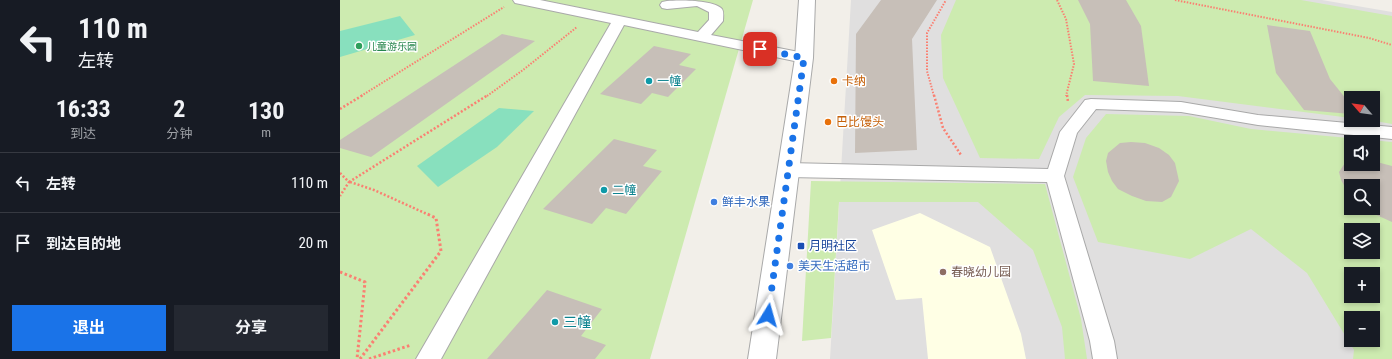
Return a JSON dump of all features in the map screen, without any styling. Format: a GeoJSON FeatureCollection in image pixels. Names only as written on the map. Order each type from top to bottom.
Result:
{"type":"FeatureCollection","features":[{"type":"Feature","properties":{"kind":"street"},"geometry":{"type":"LineString","coordinates":[[762,359],[804,58],[807,0]]}},
{"type":"Feature","properties":{"kind":"street"},"geometry":{"type":"LineString","coordinates":[[514,2],[589,14],[804,58]]}},
{"type":"Feature","properties":{"kind":"street"},"geometry":{"type":"LineString","coordinates":[[667,5],[699,2],[716,10],[716,21],[701,37]]}},
{"type":"Feature","properties":{"kind":"street"},"geometry":{"type":"LineString","coordinates":[[431,354],[620,20]]}},
{"type":"Feature","properties":{"kind":"street"},"geometry":{"type":"LineString","coordinates":[[1105,359],[1102,341],[1055,176],[1069,132],[1091,104],[1181,107],[1258,120],[1392,133]]}},
{"type":"Feature","properties":{"kind":"street"},"geometry":{"type":"LineString","coordinates":[[788,170],[1055,176]]}},
{"type":"Feature","properties":{"kind":"path"},"geometry":{"type":"LineString","coordinates":[[946,0],[927,33],[927,71],[943,128],[974,174]]}},
{"type":"Feature","properties":{"kind":"path"},"geometry":{"type":"LineString","coordinates":[[1057,0],[1066,19],[1074,64],[1066,97],[1078,121]]}},
{"type":"Feature","properties":{"kind":"path"},"geometry":{"type":"LineString","coordinates":[[1175,0],[1369,38],[1392,45]]}},
{"type":"Feature","properties":{"kind":"path"},"geometry":{"type":"LineString","coordinates":[[340,109],[514,2]]}},
{"type":"Feature","properties":{"kind":"path"},"geometry":{"type":"LineString","coordinates":[[340,196],[349,182],[464,112],[543,56],[577,28],[589,14]]}},
{"type":"Feature","properties":{"kind":"path"},"geometry":{"type":"LineString","coordinates":[[340,173],[349,182],[374,190],[436,218],[441,251],[358,359]]}},
{"type":"Feature","properties":{"kind":"path"},"geometry":{"type":"LineString","coordinates":[[340,272],[365,282],[358,359]]}},
{"type":"Feature","properties":{"kind":"path"},"geometry":{"type":"LineString","coordinates":[[369,359],[413,344],[431,354]]}},
{"type":"Feature","properties":{"kind":"shaded area"},"geometry":{"type":"Polygon","coordinates":[[[851,0],[1322,0],[1392,12],[1392,359],[830,359],[851,0]]]}},
{"type":"Feature","properties":{"kind":"shaded area","name":"春晓幼儿园"},"geometry":{"type":"Polygon","coordinates":[[[920,213],[990,247],[1021,334],[1026,359],[928,359],[922,298],[896,300],[872,230],[920,213]]]}},
{"type":"Feature","properties":{"kind":"green space"},"geometry":{"type":"Polygon","coordinates":[[[340,0],[753,0],[650,359],[340,359],[340,0]]]}},
{"type":"Feature","properties":{"kind":"green space"},"geometry":{"type":"Polygon","coordinates":[[[956,0],[1301,0],[1392,16],[1392,124],[1380,122],[1380,91],[1344,91],[1344,117],[1178,96],[1085,95],[1059,117],[1039,159],[980,158],[943,78],[941,35],[956,0]]]}},
{"type":"Feature","properties":{"kind":"green space","name":"儿童游乐园"},"geometry":{"type":"Polygon","coordinates":[[[400,16],[415,35],[340,57],[340,31],[400,16]]]}},
{"type":"Feature","properties":{"kind":"green space"},"geometry":{"type":"Polygon","coordinates":[[[499,108],[534,111],[497,147],[438,187],[417,166],[499,108]]]}},
{"type":"Feature","properties":{"kind":"green space"},"geometry":{"type":"Polygon","coordinates":[[[1106,114],[1189,116],[1251,129],[1344,138],[1344,171],[1380,171],[1380,141],[1392,142],[1392,359],[1353,359],[1354,350],[1352,347],[1380,347],[1380,311],[1344,311],[1344,334],[1307,273],[1251,229],[1190,259],[1098,242],[1073,177],[1086,138],[1106,114]]]}},
{"type":"Feature","properties":{"kind":"green space"},"geometry":{"type":"Polygon","coordinates":[[[811,181],[1045,184],[1081,319],[1087,359],[1065,359],[1062,327],[1033,250],[978,202],[839,202],[831,338],[802,341],[811,181]]]}},
{"type":"Feature","properties":{"kind":"building"},"geometry":{"type":"Polygon","coordinates":[[[881,0],[937,0],[912,39],[917,150],[855,153],[856,34],[881,0]]]}},
{"type":"Feature","properties":{"kind":"building"},"geometry":{"type":"Polygon","coordinates":[[[1078,0],[1126,0],[1141,26],[1149,86],[1093,81],[1090,24],[1078,0]]]}},
{"type":"Feature","properties":{"kind":"building"},"geometry":{"type":"Polygon","coordinates":[[[1267,25],[1310,31],[1330,79],[1344,96],[1344,113],[1304,110],[1276,73],[1267,25]]]}},
{"type":"Feature","properties":{"kind":"building"},"geometry":{"type":"Polygon","coordinates":[[[502,34],[535,41],[371,157],[340,148],[340,140],[502,34]]]}},
{"type":"Feature","properties":{"kind":"building","name":"一幢"},"geometry":{"type":"Polygon","coordinates":[[[654,46],[691,54],[679,65],[696,69],[668,97],[652,93],[641,104],[600,94],[654,46]]]}},
{"type":"Feature","properties":{"kind":"building","name":"二幢"},"geometry":{"type":"Polygon","coordinates":[[[614,139],[657,150],[643,166],[662,171],[626,214],[606,208],[592,224],[543,209],[614,139]]]}},
{"type":"Feature","properties":{"kind":"building"},"geometry":{"type":"Polygon","coordinates":[[[1120,143],[1145,143],[1159,148],[1169,155],[1175,163],[1179,181],[1171,197],[1162,202],[1146,201],[1118,189],[1112,181],[1108,172],[1106,161],[1108,153],[1120,143]]]}},
{"type":"Feature","properties":{"kind":"building"},"geometry":{"type":"Polygon","coordinates":[[[1380,163],[1392,166],[1392,222],[1376,215],[1380,215],[1380,179],[1344,179],[1344,185],[1339,172],[1344,164],[1344,171],[1380,171],[1380,163]]]}},
{"type":"Feature","properties":{"kind":"building","name":"三幢"},"geometry":{"type":"Polygon","coordinates":[[[547,290],[602,309],[581,336],[606,345],[595,359],[487,359],[547,290]]]}},
{"type":"Feature","properties":{"kind":"place","name":"儿童游乐园"},"geometry":{"type":"Point","coordinates":[359,46]}},
{"type":"Feature","properties":{"kind":"place","name":"一幢"},"geometry":{"type":"Point","coordinates":[649,81]}},
{"type":"Feature","properties":{"kind":"place","name":"卡纳"},"geometry":{"type":"Point","coordinates":[834,81]}},
{"type":"Feature","properties":{"kind":"place","name":"巴比馒头"},"geometry":{"type":"Point","coordinates":[828,122]}},
{"type":"Feature","properties":{"kind":"place","name":"二幢"},"geometry":{"type":"Point","coordinates":[604,190]}},
{"type":"Feature","properties":{"kind":"place","name":"鲜丰水果"},"geometry":{"type":"Point","coordinates":[714,202]}},
{"type":"Feature","properties":{"kind":"place","name":"月明社区"},"geometry":{"type":"Point","coordinates":[801,246]}},
{"type":"Feature","properties":{"kind":"place","name":"美天生活超市"},"geometry":{"type":"Point","coordinates":[790,266]}},
{"type":"Feature","properties":{"kind":"place","name":"春晓幼儿园"},"geometry":{"type":"Point","coordinates":[943,272]}},
{"type":"Feature","properties":{"kind":"place","name":"三幢"},"geometry":{"type":"Point","coordinates":[555,322]}},
{"type":"Feature","properties":{"kind":"route"},"geometry":{"type":"LineString","coordinates":[[760,49],[804,58],[768,315]]}}]}
